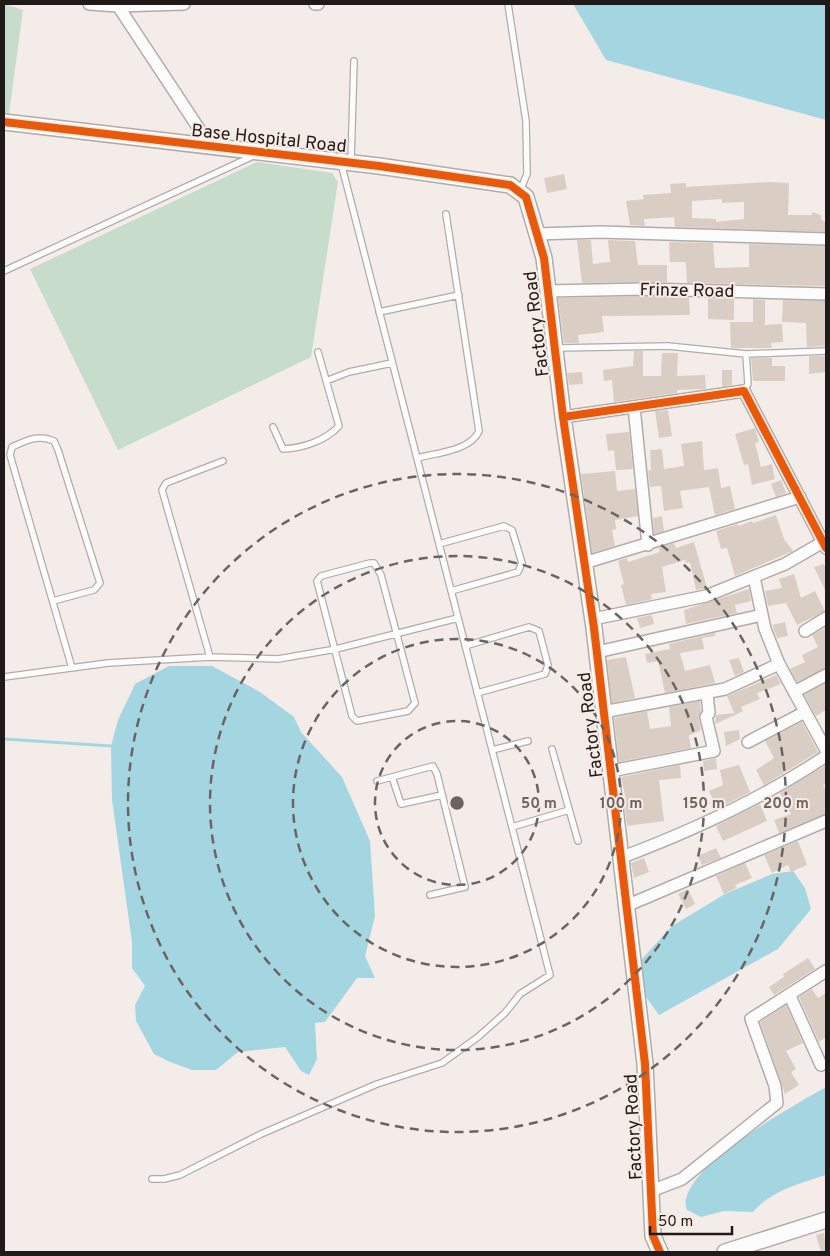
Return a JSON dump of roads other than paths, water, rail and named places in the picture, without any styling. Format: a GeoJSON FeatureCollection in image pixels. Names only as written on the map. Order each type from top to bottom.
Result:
{"type":"FeatureCollection","features":[{"type":"Feature","properties":{"kind":"street"},"geometry":{"type":"LineString","coordinates":[[89,4],[184,4]]}},
{"type":"Feature","properties":{"kind":"street"},"geometry":{"type":"LineString","coordinates":[[111,5],[211,147]]}},
{"type":"Feature","properties":{"kind":"street","name":"Base Hospital Road"},"geometry":{"type":"LineString","coordinates":[[4,122],[346,162],[510,185],[523,195]]}},
{"type":"Feature","properties":{"kind":"street","name":"Factory Road"},"geometry":{"type":"LineString","coordinates":[[523,195],[544,258],[563,417],[593,619],[645,1064],[653,1236],[660,1252]]}},
{"type":"Feature","properties":{"kind":"street"},"geometry":{"type":"LineString","coordinates":[[537,234],[600,232],[826,240]]}},
{"type":"Feature","properties":{"kind":"street","name":"Frinze Road"},"geometry":{"type":"LineString","coordinates":[[547,291],[644,289],[826,294]]}},
{"type":"Feature","properties":{"kind":"street"},"geometry":{"type":"LineString","coordinates":[[563,417],[744,391],[825,545],[785,564],[706,596],[593,619]]}},
{"type":"Feature","properties":{"kind":"street"},"geometry":{"type":"LineString","coordinates":[[634,407],[648,545]]}},
{"type":"Feature","properties":{"kind":"street"},"geometry":{"type":"LineString","coordinates":[[584,563],[800,497]]}},
{"type":"Feature","properties":{"kind":"street"},"geometry":{"type":"LineString","coordinates":[[754,577],[762,615],[779,664],[826,750]]}},
{"type":"Feature","properties":{"kind":"street"},"geometry":{"type":"LineString","coordinates":[[597,652],[762,615]]}},
{"type":"Feature","properties":{"kind":"street"},"geometry":{"type":"LineString","coordinates":[[805,631],[826,618]]}},
{"type":"Feature","properties":{"kind":"street"},"geometry":{"type":"LineString","coordinates":[[603,712],[707,694],[725,689],[779,664]]}},
{"type":"Feature","properties":{"kind":"street"},"geometry":{"type":"LineString","coordinates":[[794,692],[826,675]]}},
{"type":"Feature","properties":{"kind":"street"},"geometry":{"type":"LineString","coordinates":[[611,771],[714,751],[706,717],[709,713],[707,694]]}},
{"type":"Feature","properties":{"kind":"street"},"geometry":{"type":"LineString","coordinates":[[748,742],[805,712]]}},
{"type":"Feature","properties":{"kind":"street"},"geometry":{"type":"LineString","coordinates":[[620,858],[655,845],[758,798],[826,756]]}},
{"type":"Feature","properties":{"kind":"street"},"geometry":{"type":"LineString","coordinates":[[626,906],[826,821]]}},
{"type":"Feature","properties":{"kind":"street"},"geometry":{"type":"LineString","coordinates":[[651,1191],[682,1179],[777,1104],[775,1086],[751,1019],[790,996],[826,970]]}},
{"type":"Feature","properties":{"kind":"street"},"geometry":{"type":"LineString","coordinates":[[790,996],[820,1065]]}},
{"type":"Feature","properties":{"kind":"street"},"geometry":{"type":"LineString","coordinates":[[725,1252],[826,1220]]}},
{"type":"Feature","properties":{"kind":"lane"},"geometry":{"type":"LineString","coordinates":[[508,4],[526,121],[527,174],[523,195]]}},
{"type":"Feature","properties":{"kind":"lane"},"geometry":{"type":"LineString","coordinates":[[152,1179],[164,1179],[180,1174],[261,1134],[377,1084],[442,1063],[478,1037],[505,1013],[520,994],[550,975],[379,312],[346,162],[354,61]]}},
{"type":"Feature","properties":{"kind":"lane"},"geometry":{"type":"LineString","coordinates":[[4,271],[259,153]]}},
{"type":"Feature","properties":{"kind":"lane"},"geometry":{"type":"LineString","coordinates":[[417,458],[469,444],[476,438],[479,431],[446,214]]}},
{"type":"Feature","properties":{"kind":"lane"},"geometry":{"type":"LineString","coordinates":[[379,312],[459,296]]}},
{"type":"Feature","properties":{"kind":"lane"},"geometry":{"type":"LineString","coordinates":[[554,348],[668,346],[746,354],[826,351]]}},
{"type":"Feature","properties":{"kind":"lane"},"geometry":{"type":"LineString","coordinates":[[273,427],[283,449],[298,448],[332,434],[339,426],[318,352]]}},
{"type":"Feature","properties":{"kind":"lane"},"geometry":{"type":"LineString","coordinates":[[744,391],[748,384],[746,354]]}},
{"type":"Feature","properties":{"kind":"lane"},"geometry":{"type":"LineString","coordinates":[[326,381],[349,372],[392,363]]}},
{"type":"Feature","properties":{"kind":"lane"},"geometry":{"type":"LineString","coordinates":[[53,602],[94,590],[100,583],[58,450],[54,441],[45,436],[26,440],[12,447],[10,455],[72,668]]}},
{"type":"Feature","properties":{"kind":"lane"},"geometry":{"type":"LineString","coordinates":[[210,657],[162,490],[166,483],[222,461]]}},
{"type":"Feature","properties":{"kind":"lane"},"geometry":{"type":"LineString","coordinates":[[439,544],[504,526],[512,530],[522,563],[518,572],[451,591]]}},
{"type":"Feature","properties":{"kind":"lane"},"geometry":{"type":"LineString","coordinates":[[370,563],[374,564],[381,575],[396,634],[415,702],[408,711],[357,721],[352,716],[317,581],[321,576],[370,563]]}},
{"type":"Feature","properties":{"kind":"lane"},"geometry":{"type":"LineString","coordinates":[[4,677],[72,668],[210,657],[278,658],[336,649],[458,618]]}},
{"type":"Feature","properties":{"kind":"lane"},"geometry":{"type":"LineString","coordinates":[[465,646],[529,627],[539,631],[548,665],[545,674],[477,693]]}},
{"type":"Feature","properties":{"kind":"lane"},"geometry":{"type":"LineString","coordinates":[[492,750],[528,741]]}},
{"type":"Feature","properties":{"kind":"lane"},"geometry":{"type":"LineString","coordinates":[[552,749],[578,841]]}},
{"type":"Feature","properties":{"kind":"lane"},"geometry":{"type":"LineString","coordinates":[[378,781],[433,766],[442,794],[465,888],[430,895]]}},
{"type":"Feature","properties":{"kind":"lane"},"geometry":{"type":"LineString","coordinates":[[392,777],[401,804],[442,794]]}},
{"type":"Feature","properties":{"kind":"lane"},"geometry":{"type":"LineString","coordinates":[[512,827],[569,810]]}},
{"type":"Feature","properties":{"kind":"water"},"geometry":{"type":"Polygon","coordinates":[[[573,4],[826,4],[826,120],[606,60],[573,4]]]}},
{"type":"Feature","properties":{"kind":"water"},"geometry":{"type":"Polygon","coordinates":[[[169,666],[212,666],[260,692],[294,717],[301,732],[342,777],[370,841],[375,916],[365,956],[375,978],[357,978],[325,1022],[315,1023],[317,1059],[309,1075],[301,1071],[285,1047],[238,1052],[216,1070],[192,1070],[154,1054],[136,1021],[135,1005],[145,986],[132,968],[132,942],[112,800],[111,746],[118,720],[135,684],[169,666]]]}},
{"type":"Feature","properties":{"kind":"water"},"geometry":{"type":"Polygon","coordinates":[[[793,871],[805,888],[811,909],[778,949],[659,1015],[641,990],[642,959],[672,926],[725,894],[772,874],[793,871]]]}},
{"type":"Feature","properties":{"kind":"water"},"geometry":{"type":"Polygon","coordinates":[[[826,1087],[826,1175],[777,1193],[768,1198],[753,1212],[724,1211],[701,1217],[687,1210],[686,1200],[693,1184],[725,1151],[791,1107],[826,1087]]]}},
{"type":"Feature","properties":{"kind":"waterway"},"geometry":{"type":"LineString","coordinates":[[4,739],[111,746]]}}]}
